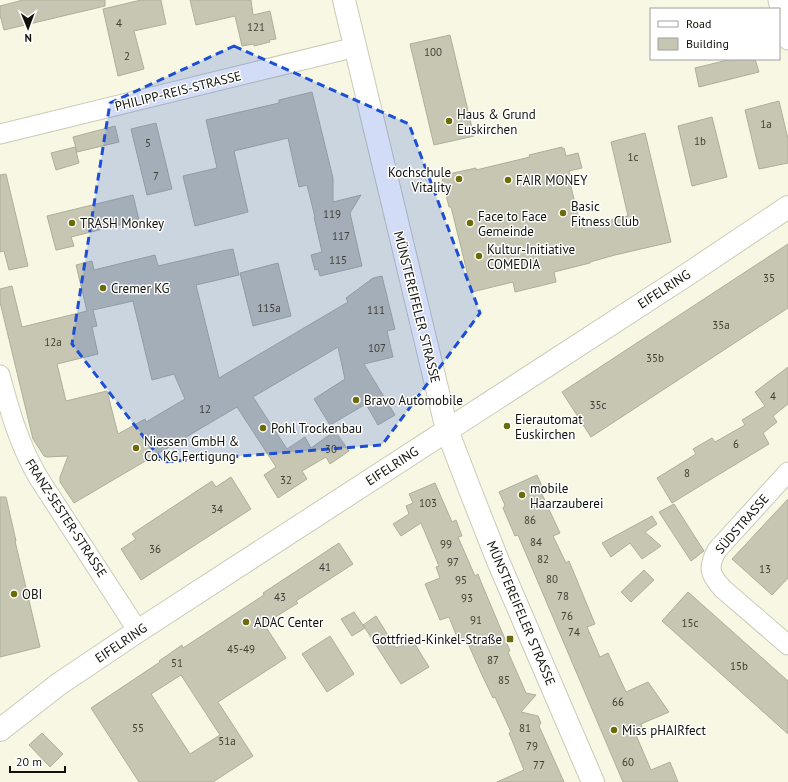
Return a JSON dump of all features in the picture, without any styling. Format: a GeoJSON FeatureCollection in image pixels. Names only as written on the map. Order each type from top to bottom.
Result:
{"type":"FeatureCollection","features":[{"type":"Feature","properties":{"kind":"main road","name":"MÜNSTEREIFELER STRASSE"},"geometry":{"type":"LineString","coordinates":[[344,0],[447,430],[495,554],[593,782]]}},
{"type":"Feature","properties":{"kind":"main road","name":"EIFELRING"},"geometry":{"type":"LineString","coordinates":[[0,730],[48,693],[138,631],[788,207]]}},
{"type":"Feature","properties":{"kind":"street"},"geometry":{"type":"LineString","coordinates":[[778,0],[788,40]]}},
{"type":"Feature","properties":{"kind":"street","name":"PHILIPP-REIS-STRASSE"},"geometry":{"type":"LineString","coordinates":[[0,134],[356,47]]}},
{"type":"Feature","properties":{"kind":"street","name":"FRANZ-SESTER-STRASSE"},"geometry":{"type":"LineString","coordinates":[[0,375],[15,430],[28,460],[138,631]]}},
{"type":"Feature","properties":{"kind":"street","name":"SÜDSTRASSE"},"geometry":{"type":"LineString","coordinates":[[788,472],[717,550],[710,567],[716,581],[723,589],[788,645]]}},
{"type":"Feature","properties":{"kind":"highlighted area"},"geometry":{"type":"Polygon","coordinates":[[[234,46],[409,124],[480,313],[382,445],[163,462],[72,344],[110,103],[234,46]]]}},
{"type":"Feature","properties":{"kind":"building"},"geometry":{"type":"Polygon","coordinates":[[[23,0],[105,0],[105,6],[4,30],[0,15],[0,6],[23,0]]]}},
{"type":"Feature","properties":{"kind":"building"},"geometry":{"type":"Polygon","coordinates":[[[141,0],[161,0],[166,24],[134,31],[144,69],[118,76],[103,9],[141,0]]]}},
{"type":"Feature","properties":{"kind":"building"},"geometry":{"type":"Polygon","coordinates":[[[190,0],[251,0],[253,15],[270,11],[276,39],[254,46],[254,44],[242,46],[235,16],[196,25],[190,0]]]}},
{"type":"Feature","properties":{"kind":"building"},"geometry":{"type":"Polygon","coordinates":[[[450,35],[474,136],[434,145],[410,44],[450,35]]]}},
{"type":"Feature","properties":{"kind":"building"},"geometry":{"type":"Polygon","coordinates":[[[728,60],[755,60],[759,72],[699,87],[695,68],[728,60]]]}},
{"type":"Feature","properties":{"kind":"building"},"geometry":{"type":"Polygon","coordinates":[[[312,92],[333,178],[333,202],[361,195],[350,213],[362,266],[320,276],[318,269],[315,270],[311,255],[322,252],[315,217],[307,185],[299,187],[288,138],[234,151],[248,212],[195,226],[183,176],[217,168],[206,120],[279,103],[279,100],[312,92]]]}},
{"type":"Feature","properties":{"kind":"building"},"geometry":{"type":"Polygon","coordinates":[[[779,101],[788,139],[788,163],[759,169],[745,110],[779,101]]]}},
{"type":"Feature","properties":{"kind":"building"},"geometry":{"type":"Polygon","coordinates":[[[712,117],[727,177],[692,186],[678,126],[712,117]]]}},
{"type":"Feature","properties":{"kind":"building"},"geometry":{"type":"Polygon","coordinates":[[[156,123],[172,189],[147,195],[131,129],[156,123]]]}},
{"type":"Feature","properties":{"kind":"building"},"geometry":{"type":"Polygon","coordinates":[[[115,126],[119,142],[77,152],[73,137],[115,126]]]}},
{"type":"Feature","properties":{"kind":"building"},"geometry":{"type":"Polygon","coordinates":[[[645,133],[671,242],[615,255],[554,272],[556,282],[515,292],[513,282],[472,292],[451,207],[449,207],[442,178],[444,175],[476,168],[476,170],[530,157],[529,155],[562,147],[562,149],[564,148],[566,156],[578,153],[582,168],[569,171],[571,178],[569,179],[581,227],[628,216],[611,142],[645,133]]]}},
{"type":"Feature","properties":{"kind":"building"},"geometry":{"type":"Polygon","coordinates":[[[75,147],[79,163],[56,170],[51,153],[75,147]]]}},
{"type":"Feature","properties":{"kind":"building"},"geometry":{"type":"Polygon","coordinates":[[[6,174],[28,266],[9,270],[4,251],[0,252],[0,175],[6,174]]]}},
{"type":"Feature","properties":{"kind":"building"},"geometry":{"type":"Polygon","coordinates":[[[133,195],[139,220],[71,237],[74,246],[56,250],[47,216],[133,195]]]}},
{"type":"Feature","properties":{"kind":"building"},"geometry":{"type":"Polygon","coordinates":[[[788,244],[788,308],[591,437],[562,392],[788,244]]]}},
{"type":"Feature","properties":{"kind":"building"},"geometry":{"type":"Polygon","coordinates":[[[233,249],[239,275],[196,285],[219,378],[348,302],[346,298],[373,278],[382,276],[395,329],[387,331],[393,357],[364,364],[395,415],[378,425],[366,404],[330,425],[314,399],[345,379],[338,347],[253,397],[287,449],[305,437],[311,448],[335,431],[349,451],[330,464],[326,457],[302,471],[307,479],[278,498],[264,475],[276,467],[237,407],[74,503],[60,482],[60,477],[68,456],[44,456],[33,439],[0,302],[0,289],[12,286],[22,327],[87,311],[76,265],[92,261],[94,270],[155,255],[158,266],[233,249]],[[133,301],[93,310],[97,326],[92,327],[98,354],[57,364],[66,401],[107,391],[118,434],[145,419],[146,422],[185,399],[174,374],[152,380],[133,301]]]}},
{"type":"Feature","properties":{"kind":"building"},"geometry":{"type":"Polygon","coordinates":[[[278,263],[291,316],[253,326],[240,273],[278,263]]]}},
{"type":"Feature","properties":{"kind":"building"},"geometry":{"type":"Polygon","coordinates":[[[788,367],[788,404],[773,416],[777,422],[763,433],[769,444],[672,503],[657,478],[696,454],[693,449],[712,438],[715,442],[745,425],[742,420],[765,406],[755,392],[788,367]]]}},
{"type":"Feature","properties":{"kind":"building"},"geometry":{"type":"Polygon","coordinates":[[[537,475],[544,491],[541,492],[560,533],[553,536],[566,563],[569,561],[595,624],[587,627],[600,657],[608,653],[626,692],[648,682],[669,712],[641,724],[644,732],[636,735],[651,770],[670,762],[678,782],[623,782],[518,535],[515,536],[503,508],[505,505],[499,492],[537,475]]]}},
{"type":"Feature","properties":{"kind":"building"},"geometry":{"type":"Polygon","coordinates":[[[231,477],[251,509],[141,580],[121,549],[136,539],[132,534],[212,481],[216,487],[231,477]]]}},
{"type":"Feature","properties":{"kind":"building"},"geometry":{"type":"Polygon","coordinates":[[[435,483],[452,522],[456,520],[462,536],[458,537],[475,576],[478,574],[510,651],[508,652],[526,693],[536,695],[521,712],[538,716],[541,723],[539,726],[564,782],[497,782],[524,770],[509,733],[511,732],[495,697],[493,698],[466,639],[459,642],[449,617],[440,620],[425,584],[440,578],[436,567],[439,566],[421,523],[401,536],[393,524],[409,514],[406,506],[413,503],[409,494],[435,483]]]}},
{"type":"Feature","properties":{"kind":"building","name":"OBI"},"geometry":{"type":"Polygon","coordinates":[[[0,497],[6,497],[40,647],[0,657],[0,497]]]}},
{"type":"Feature","properties":{"kind":"building"},"geometry":{"type":"Polygon","coordinates":[[[788,499],[788,578],[772,595],[732,559],[788,499]]]}},
{"type":"Feature","properties":{"kind":"building"},"geometry":{"type":"Polygon","coordinates":[[[674,504],[704,551],[691,561],[659,512],[674,504]]]}},
{"type":"Feature","properties":{"kind":"building"},"geometry":{"type":"Polygon","coordinates":[[[652,516],[657,524],[645,532],[661,546],[642,559],[630,543],[611,557],[602,543],[652,516]]]}},
{"type":"Feature","properties":{"kind":"building"},"geometry":{"type":"Polygon","coordinates":[[[339,543],[353,564],[296,601],[298,603],[264,624],[286,658],[218,702],[253,756],[213,782],[139,782],[91,708],[160,662],[159,661],[182,645],[183,648],[264,595],[263,593],[339,543]],[[181,675],[151,694],[190,754],[220,735],[181,675]]]}},
{"type":"Feature","properties":{"kind":"building"},"geometry":{"type":"Polygon","coordinates":[[[644,570],[654,580],[631,602],[621,592],[644,570]]]}},
{"type":"Feature","properties":{"kind":"building"},"geometry":{"type":"Polygon","coordinates":[[[688,592],[788,681],[788,734],[662,621],[688,592]]]}},
{"type":"Feature","properties":{"kind":"building"},"geometry":{"type":"Polygon","coordinates":[[[354,612],[365,628],[352,636],[341,619],[354,612]]]}},
{"type":"Feature","properties":{"kind":"building"},"geometry":{"type":"Polygon","coordinates":[[[376,616],[396,648],[413,641],[429,667],[401,684],[363,625],[376,616]]]}},
{"type":"Feature","properties":{"kind":"building"},"geometry":{"type":"Polygon","coordinates":[[[330,636],[354,674],[327,692],[302,654],[330,636]]]}},
{"type":"Feature","properties":{"kind":"building"},"geometry":{"type":"Polygon","coordinates":[[[42,733],[63,754],[50,767],[29,745],[42,733]]]}},
{"type":"Feature","properties":{"kind":"place","name":"Haus & Grund Euskirchen"},"geometry":{"type":"Point","coordinates":[449,121]}},
{"type":"Feature","properties":{"kind":"place","name":"Kochschule Vitality"},"geometry":{"type":"Point","coordinates":[459,179]}},
{"type":"Feature","properties":{"kind":"place","name":"FAIR MONEY"},"geometry":{"type":"Point","coordinates":[508,180]}},
{"type":"Feature","properties":{"kind":"place","name":"Basic Fitness Club"},"geometry":{"type":"Point","coordinates":[563,213]}},
{"type":"Feature","properties":{"kind":"place","name":"TRASH Monkey"},"geometry":{"type":"Point","coordinates":[72,223]}},
{"type":"Feature","properties":{"kind":"place","name":"Face to Face Gemeinde"},"geometry":{"type":"Point","coordinates":[470,223]}},
{"type":"Feature","properties":{"kind":"place","name":"Kultur-Initiative COMEDIA"},"geometry":{"type":"Point","coordinates":[479,256]}},
{"type":"Feature","properties":{"kind":"place","name":"Cremer KG"},"geometry":{"type":"Point","coordinates":[103,288]}},
{"type":"Feature","properties":{"kind":"place","name":"Bravo Automobile"},"geometry":{"type":"Point","coordinates":[356,400]}},
{"type":"Feature","properties":{"kind":"place","name":"Eierautomat Euskirchen"},"geometry":{"type":"Point","coordinates":[507,426]}},
{"type":"Feature","properties":{"kind":"place","name":"Pohl Trockenbau"},"geometry":{"type":"Point","coordinates":[263,428]}},
{"type":"Feature","properties":{"kind":"place","name":"Niessen GmbH & Co. KG Fertigung"},"geometry":{"type":"Point","coordinates":[136,448]}},
{"type":"Feature","properties":{"kind":"place","name":"mobile Haarzauberei"},"geometry":{"type":"Point","coordinates":[522,495]}},
{"type":"Feature","properties":{"kind":"place","name":"OBI"},"geometry":{"type":"Point","coordinates":[14,594]}},
{"type":"Feature","properties":{"kind":"place","name":"ADAC Center"},"geometry":{"type":"Point","coordinates":[246,622]}},
{"type":"Feature","properties":{"kind":"place","name":"Gottfried-Kinkel-Straße"},"geometry":{"type":"Point","coordinates":[510,639]}},
{"type":"Feature","properties":{"kind":"place","name":"Miss pHAIRfect"},"geometry":{"type":"Point","coordinates":[614,730]}}]}
